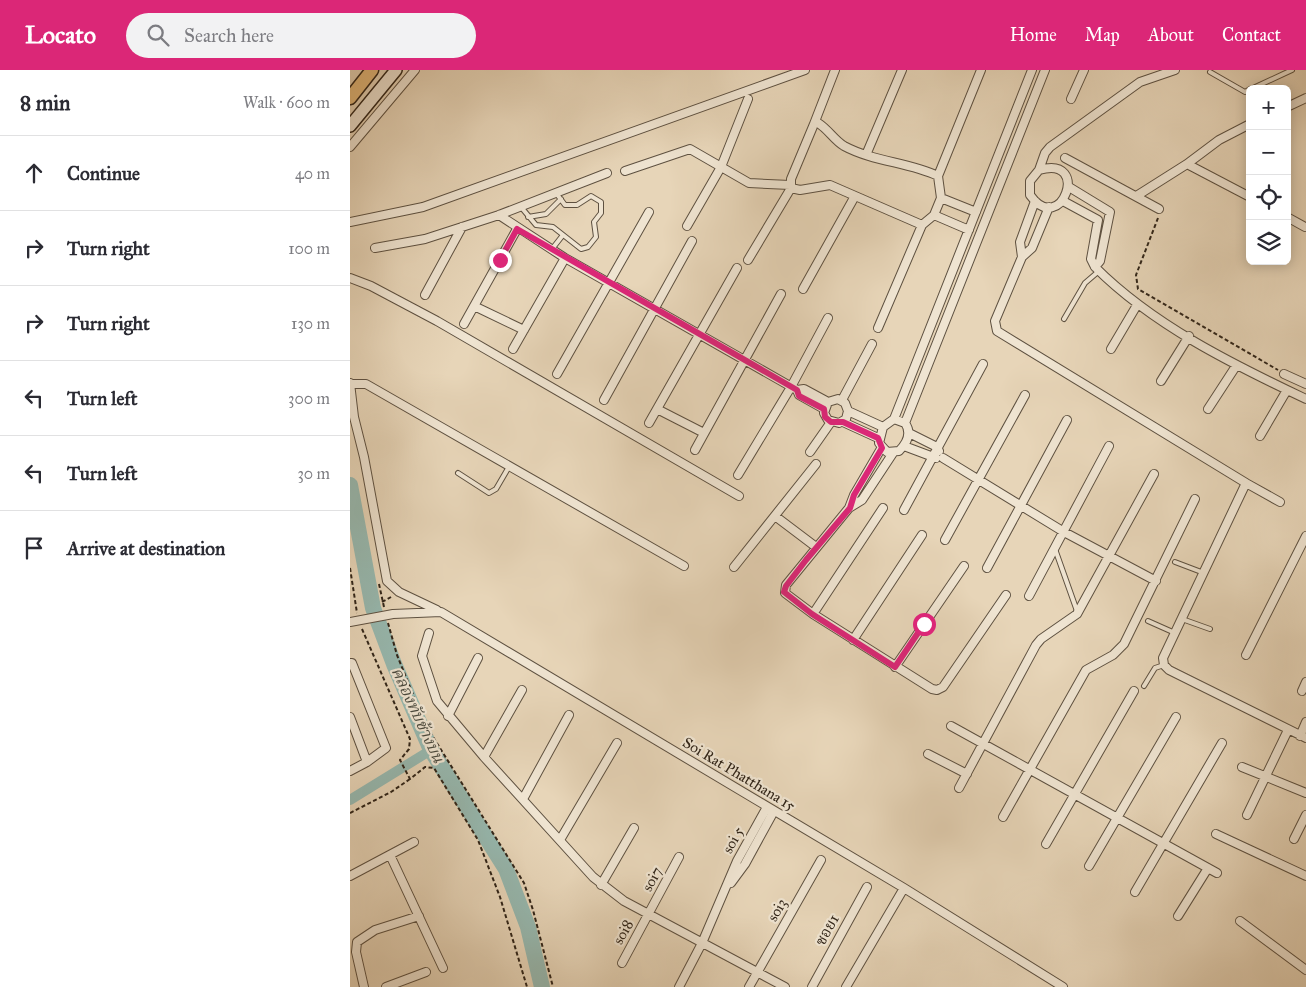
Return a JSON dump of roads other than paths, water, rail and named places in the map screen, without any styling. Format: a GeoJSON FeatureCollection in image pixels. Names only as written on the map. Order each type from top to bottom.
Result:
{"type":"FeatureCollection","features":[{"type":"Feature","properties":{"kind":"main road"},"geometry":{"type":"LineString","coordinates":[[350,98],[372,70]]}},
{"type":"Feature","properties":{"kind":"main road"},"geometry":{"type":"LineString","coordinates":[[350,126],[396,70]]}},
{"type":"Feature","properties":{"kind":"street"},"geometry":{"type":"LineString","coordinates":[[350,147],[415,70]]}},
{"type":"Feature","properties":{"kind":"street"},"geometry":{"type":"LineString","coordinates":[[350,222],[423,206],[805,70]]}},
{"type":"Feature","properties":{"kind":"street"},"geometry":{"type":"LineString","coordinates":[[748,260],[790,187],[835,70]]}},
{"type":"Feature","properties":{"kind":"street"},"geometry":{"type":"LineString","coordinates":[[866,155],[902,70]]}},
{"type":"Feature","properties":{"kind":"street"},"geometry":{"type":"LineString","coordinates":[[878,328],[922,225],[934,215],[941,198],[938,176],[981,70]]}},
{"type":"Feature","properties":{"kind":"street"},"geometry":{"type":"LineString","coordinates":[[878,438],[883,427],[894,419],[1032,70]]}},
{"type":"Feature","properties":{"kind":"street"},"geometry":{"type":"LineString","coordinates":[[1045,70],[905,423],[909,433],[937,447],[943,458],[1064,532],[1156,581]]}},
{"type":"Feature","properties":{"kind":"street"},"geometry":{"type":"LineString","coordinates":[[1071,99],[1084,70]]}},
{"type":"Feature","properties":{"kind":"street"},"geometry":{"type":"LineString","coordinates":[[1049,207],[1035,201],[1030,194],[1029,186],[1030,181],[1039,170],[1045,153],[1050,147],[1140,82],[1175,70]]}},
{"type":"Feature","properties":{"kind":"street"},"geometry":{"type":"LineString","coordinates":[[1291,104],[1306,98]]}},
{"type":"Feature","properties":{"kind":"street"},"geometry":{"type":"LineString","coordinates":[[687,226],[721,167],[748,99]]}},
{"type":"Feature","properties":{"kind":"street"},"geometry":{"type":"LineString","coordinates":[[814,124],[820,124],[843,145],[866,155],[921,168],[938,176]]}},
{"type":"Feature","properties":{"kind":"street"},"geometry":{"type":"LineString","coordinates":[[1138,195],[1187,164],[1219,140],[1246,126]]}},
{"type":"Feature","properties":{"kind":"street"},"geometry":{"type":"LineString","coordinates":[[625,171],[690,149],[749,183],[790,187],[800,190],[830,185],[922,225]]}},
{"type":"Feature","properties":{"kind":"street"},"geometry":{"type":"LineString","coordinates":[[1065,158],[1138,195],[1159,208]]}},
{"type":"Feature","properties":{"kind":"street"},"geometry":{"type":"LineString","coordinates":[[1187,164],[1246,195]]}},
{"type":"Feature","properties":{"kind":"street"},"geometry":{"type":"LineString","coordinates":[[1039,170],[1048,167],[1056,168],[1063,173],[1069,187],[1110,212],[1097,269]]}},
{"type":"Feature","properties":{"kind":"street"},"geometry":{"type":"LineString","coordinates":[[375,248],[425,239],[521,206],[558,196],[607,173]]}},
{"type":"Feature","properties":{"kind":"street"},"geometry":{"type":"LineString","coordinates":[[1069,187],[1063,201],[1049,207],[1032,248],[1022,257],[994,321],[997,331],[1246,484],[1280,502]]}},
{"type":"Feature","properties":{"kind":"street"},"geometry":{"type":"LineString","coordinates":[[803,289],[855,196]]}},
{"type":"Feature","properties":{"kind":"street"},"geometry":{"type":"LineString","coordinates":[[941,198],[976,212]]}},
{"type":"Feature","properties":{"kind":"street"},"geometry":{"type":"LineString","coordinates":[[1022,257],[1020,242],[1035,201]]}},
{"type":"Feature","properties":{"kind":"street"},"geometry":{"type":"LineString","coordinates":[[1063,201],[1098,220],[1091,258],[1097,269],[1138,305],[1236,366],[1306,400]]}},
{"type":"Feature","properties":{"kind":"street"},"geometry":{"type":"LineString","coordinates":[[557,374],[649,212]]}},
{"type":"Feature","properties":{"kind":"street"},"geometry":{"type":"LineString","coordinates":[[499,215],[517,229],[551,250],[794,388],[799,396],[826,406]]}},
{"type":"Feature","properties":{"kind":"street"},"geometry":{"type":"LineString","coordinates":[[934,215],[982,229]]}},
{"type":"Feature","properties":{"kind":"street"},"geometry":{"type":"LineString","coordinates":[[1291,219],[1305,227]]}},
{"type":"Feature","properties":{"kind":"street"},"geometry":{"type":"LineString","coordinates":[[425,295],[462,227]]}},
{"type":"Feature","properties":{"kind":"street"},"geometry":{"type":"LineString","coordinates":[[464,324],[517,229]]}},
{"type":"Feature","properties":{"kind":"street"},"geometry":{"type":"LineString","coordinates":[[604,400],[692,241]]}},
{"type":"Feature","properties":{"kind":"street"},"geometry":{"type":"LineString","coordinates":[[514,349],[565,258]]}},
{"type":"Feature","properties":{"kind":"street"},"geometry":{"type":"LineString","coordinates":[[649,423],[737,268]]}},
{"type":"Feature","properties":{"kind":"street"},"geometry":{"type":"LineString","coordinates":[[350,278],[371,286],[437,321],[739,496]]}},
{"type":"Feature","properties":{"kind":"street"},"geometry":{"type":"LineString","coordinates":[[695,450],[781,294]]}},
{"type":"Feature","properties":{"kind":"street"},"geometry":{"type":"LineString","coordinates":[[1111,349],[1138,305]]}},
{"type":"Feature","properties":{"kind":"street"},"geometry":{"type":"LineString","coordinates":[[474,306],[524,330]]}},
{"type":"Feature","properties":{"kind":"street"},"geometry":{"type":"LineString","coordinates":[[738,476],[794,388],[828,318]]}},
{"type":"Feature","properties":{"kind":"street"},"geometry":{"type":"LineString","coordinates":[[1161,381],[1189,336]]}},
{"type":"Feature","properties":{"kind":"street"},"geometry":{"type":"LineString","coordinates":[[842,400],[872,344]]}},
{"type":"Feature","properties":{"kind":"street"},"geometry":{"type":"LineString","coordinates":[[904,510],[983,364]]}},
{"type":"Feature","properties":{"kind":"street"},"geometry":{"type":"LineString","coordinates":[[1208,409],[1236,366]]}},
{"type":"Feature","properties":{"kind":"street"},"geometry":{"type":"LineString","coordinates":[[1284,374],[1306,384]]}},
{"type":"Feature","properties":{"kind":"street"},"geometry":{"type":"LineString","coordinates":[[350,383],[366,384],[684,566]]}},
{"type":"Feature","properties":{"kind":"street","name":"Soi Rat Phatthana 15"},"geometry":{"type":"LineString","coordinates":[[350,383],[354,417],[364,456],[385,574],[390,585],[399,592],[442,612],[904,888],[1063,987]]}},
{"type":"Feature","properties":{"kind":"street"},"geometry":{"type":"LineString","coordinates":[[1260,436],[1287,390]]}},
{"type":"Feature","properties":{"kind":"street"},"geometry":{"type":"LineString","coordinates":[[945,540],[1024,395]]}},
{"type":"Feature","properties":{"kind":"street"},"geometry":{"type":"LineString","coordinates":[[842,400],[834,399],[826,406],[825,417],[831,422],[843,422],[878,438],[882,448],[893,453]]}},
{"type":"Feature","properties":{"kind":"street"},"geometry":{"type":"LineString","coordinates":[[842,400],[848,411],[883,427]]}},
{"type":"Feature","properties":{"kind":"street"},"geometry":{"type":"LineString","coordinates":[[656,409],[704,433]]}},
{"type":"Feature","properties":{"kind":"street"},"geometry":{"type":"LineString","coordinates":[[843,422],[848,411]]}},
{"type":"Feature","properties":{"kind":"street"},"geometry":{"type":"LineString","coordinates":[[894,419],[905,423]]}},
{"type":"Feature","properties":{"kind":"street"},"geometry":{"type":"LineString","coordinates":[[987,568],[1067,420]]}},
{"type":"Feature","properties":{"kind":"street"},"geometry":{"type":"LineString","coordinates":[[810,452],[831,422]]}},
{"type":"Feature","properties":{"kind":"street"},"geometry":{"type":"LineString","coordinates":[[909,433],[904,446],[893,453],[862,500],[850,508],[816,547],[786,586],[784,592],[812,614],[895,667],[932,689],[937,690],[942,687],[1006,595]]}},
{"type":"Feature","properties":{"kind":"street"},"geometry":{"type":"LineString","coordinates":[[904,446],[932,458],[943,458]]}},
{"type":"Feature","properties":{"kind":"street"},"geometry":{"type":"LineString","coordinates":[[1030,596],[1109,446]]}},
{"type":"Feature","properties":{"kind":"street"},"geometry":{"type":"LineString","coordinates":[[850,508],[854,495],[882,448]]}},
{"type":"Feature","properties":{"kind":"street"},"geometry":{"type":"LineString","coordinates":[[734,568],[816,464]]}},
{"type":"Feature","properties":{"kind":"street"},"geometry":{"type":"LineString","coordinates":[[959,788],[1036,645],[1041,639],[1077,614],[1154,474]]}},
{"type":"Feature","properties":{"kind":"street"},"geometry":{"type":"LineString","coordinates":[[1246,484],[1163,658],[1164,665],[1169,670],[1303,737],[1306,722]]}},
{"type":"Feature","properties":{"kind":"street"},"geometry":{"type":"LineString","coordinates":[[1003,817],[1086,670],[1120,650],[1156,581],[1195,499]]}},
{"type":"Feature","properties":{"kind":"street"},"geometry":{"type":"LineString","coordinates":[[812,614],[882,508]]}},
{"type":"Feature","properties":{"kind":"street"},"geometry":{"type":"LineString","coordinates":[[775,516],[816,547]]}},
{"type":"Feature","properties":{"kind":"street"},"geometry":{"type":"LineString","coordinates":[[853,640],[922,535]]}},
{"type":"Feature","properties":{"kind":"street"},"geometry":{"type":"LineString","coordinates":[[1246,655],[1306,537]]}},
{"type":"Feature","properties":{"kind":"street"},"geometry":{"type":"LineString","coordinates":[[895,667],[964,566]]}},
{"type":"Feature","properties":{"kind":"street"},"geometry":{"type":"LineString","coordinates":[[350,622],[442,612]]}},
{"type":"Feature","properties":{"kind":"street"},"geometry":{"type":"LineString","coordinates":[[429,633],[422,656],[437,701],[484,757],[601,885],[649,914],[785,987]]}},
{"type":"Feature","properties":{"kind":"street"},"geometry":{"type":"LineString","coordinates":[[448,716],[478,658]]}},
{"type":"Feature","properties":{"kind":"street"},"geometry":{"type":"LineString","coordinates":[[350,663],[386,748],[367,762],[350,771]]}},
{"type":"Feature","properties":{"kind":"street"},"geometry":{"type":"LineString","coordinates":[[1302,691],[1306,682]]}},
{"type":"Feature","properties":{"kind":"street"},"geometry":{"type":"LineString","coordinates":[[484,757],[522,690]]}},
{"type":"Feature","properties":{"kind":"street"},"geometry":{"type":"LineString","coordinates":[[1046,844],[1134,691]]}},
{"type":"Feature","properties":{"kind":"street"},"geometry":{"type":"LineString","coordinates":[[523,799],[570,715]]}},
{"type":"Feature","properties":{"kind":"street"},"geometry":{"type":"LineString","coordinates":[[1089,866],[1176,716]]}},
{"type":"Feature","properties":{"kind":"street"},"geometry":{"type":"LineString","coordinates":[[350,717],[367,762]]}},
{"type":"Feature","properties":{"kind":"street"},"geometry":{"type":"LineString","coordinates":[[951,726],[1217,873]]}},
{"type":"Feature","properties":{"kind":"street"},"geometry":{"type":"LineString","coordinates":[[1247,815],[1288,730]]}},
{"type":"Feature","properties":{"kind":"street"},"geometry":{"type":"LineString","coordinates":[[560,840],[617,743]]}},
{"type":"Feature","properties":{"kind":"street"},"geometry":{"type":"LineString","coordinates":[[1135,892],[1222,743]]}},
{"type":"Feature","properties":{"kind":"street"},"geometry":{"type":"LineString","coordinates":[[928,754],[967,774]]}},
{"type":"Feature","properties":{"kind":"street"},"geometry":{"type":"LineString","coordinates":[[1242,766],[1306,793]]}},
{"type":"Feature","properties":{"kind":"street","name":"soi 5"},"geometry":{"type":"LineString","coordinates":[[679,987],[702,943],[726,889],[745,864],[771,809]]}},
{"type":"Feature","properties":{"kind":"street"},"geometry":{"type":"LineString","coordinates":[[1294,839],[1306,815]]}},
{"type":"Feature","properties":{"kind":"street"},"geometry":{"type":"LineString","coordinates":[[601,885],[634,828]]}},
{"type":"Feature","properties":{"kind":"street"},"geometry":{"type":"LineString","coordinates":[[1216,834],[1306,876]]}},
{"type":"Feature","properties":{"kind":"street"},"geometry":{"type":"LineString","coordinates":[[350,876],[414,842]]}},
{"type":"Feature","properties":{"kind":"street"},"geometry":{"type":"LineString","coordinates":[[390,855],[443,968]]}},
{"type":"Feature","properties":{"kind":"street","name":"soi7"},"geometry":{"type":"LineString","coordinates":[[649,914],[679,857]]}},
{"type":"Feature","properties":{"kind":"street","name":"soi3"},"geometry":{"type":"LineString","coordinates":[[749,987],[822,860]]}},
{"type":"Feature","properties":{"kind":"street"},"geometry":{"type":"LineString","coordinates":[[1178,916],[1208,868]]}},
{"type":"Feature","properties":{"kind":"street","name":"ซอย1"},"geometry":{"type":"LineString","coordinates":[[812,987],[867,887]]}},
{"type":"Feature","properties":{"kind":"street"},"geometry":{"type":"LineString","coordinates":[[846,987],[904,888]]}},
{"type":"Feature","properties":{"kind":"street","name":"soi8"},"geometry":{"type":"LineString","coordinates":[[622,963],[649,914]]}},
{"type":"Feature","properties":{"kind":"street"},"geometry":{"type":"LineString","coordinates":[[364,987],[356,952],[357,942],[375,930],[419,916]]}},
{"type":"Feature","properties":{"kind":"street"},"geometry":{"type":"LineString","coordinates":[[1240,921],[1306,970]]}},
{"type":"Feature","properties":{"kind":"street"},"geometry":{"type":"LineString","coordinates":[[386,987],[426,972]]}},
{"type":"Feature","properties":{"kind":"lane"},"geometry":{"type":"LineString","coordinates":[[1259,85],[1292,70]]}},
{"type":"Feature","properties":{"kind":"lane"},"geometry":{"type":"LineString","coordinates":[[1210,72],[1246,91]]}},
{"type":"Feature","properties":{"kind":"lane"},"geometry":{"type":"LineString","coordinates":[[521,206],[528,217],[536,225],[553,227],[581,249],[588,247],[595,241],[594,222],[601,213],[601,202],[591,196],[571,206],[565,205],[558,196],[546,214],[528,217]]}},
{"type":"Feature","properties":{"kind":"lane"},"geometry":{"type":"LineString","coordinates":[[551,250],[563,235]]}},
{"type":"Feature","properties":{"kind":"lane"},"geometry":{"type":"LineString","coordinates":[[1064,319],[1085,283],[1097,269]]}},
{"type":"Feature","properties":{"kind":"lane"},"geometry":{"type":"LineString","coordinates":[[458,473],[489,493],[496,489],[510,465]]}},
{"type":"Feature","properties":{"kind":"lane"},"geometry":{"type":"LineString","coordinates":[[1055,549],[1077,614]]}},
{"type":"Feature","properties":{"kind":"lane"},"geometry":{"type":"LineString","coordinates":[[1175,562],[1204,573]]}},
{"type":"Feature","properties":{"kind":"lane"},"geometry":{"type":"LineString","coordinates":[[1182,619],[1210,630]]}},
{"type":"Feature","properties":{"kind":"lane"},"geometry":{"type":"LineString","coordinates":[[1148,621],[1175,633]]}},
{"type":"Feature","properties":{"kind":"lane"},"geometry":{"type":"LineString","coordinates":[[1144,686],[1155,668],[1164,665]]}},
{"type":"Feature","properties":{"kind":"waterway","name":"คลองทับช้างบน"},"geometry":{"type":"LineString","coordinates":[[350,485],[373,608],[394,664],[431,750],[506,869],[528,927],[542,987]]}},
{"type":"Feature","properties":{"kind":"waterway"},"geometry":{"type":"LineString","coordinates":[[350,800],[431,750]]}}]}
